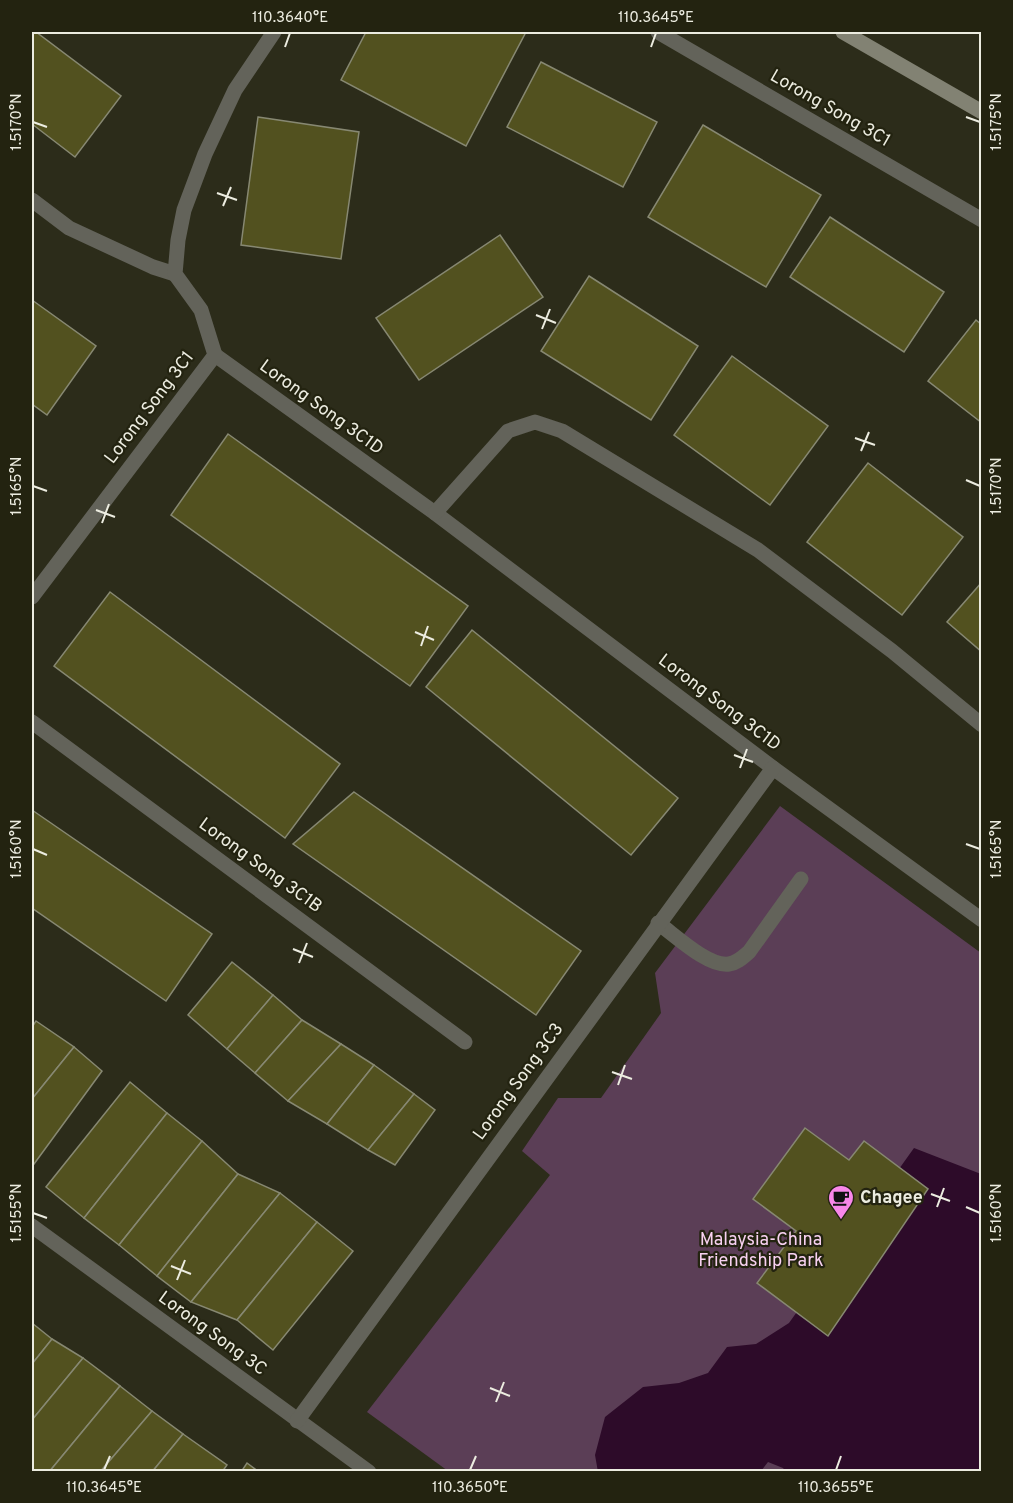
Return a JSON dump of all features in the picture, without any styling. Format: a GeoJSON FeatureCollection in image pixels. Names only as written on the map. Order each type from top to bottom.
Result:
{"type":"FeatureCollection","features":[{"type":"Feature","properties":{"kind":"main road"},"geometry":{"type":"LineString","coordinates":[[843,32],[981,112]]}},
{"type":"Feature","properties":{"kind":"street"},"geometry":{"type":"LineString","coordinates":[[32,200],[69,228],[153,267],[176,274],[178,240],[184,210],[205,154],[235,90],[274,32]]}},
{"type":"Feature","properties":{"kind":"street","name":"Lorong Song 3C1"},"geometry":{"type":"LineString","coordinates":[[658,32],[981,220]]}},
{"type":"Feature","properties":{"kind":"street","name":"Lorong Song 3C1"},"geometry":{"type":"LineString","coordinates":[[32,597],[214,355],[201,310],[176,274]]}},
{"type":"Feature","properties":{"kind":"street","name":"Lorong Song 3C1D"},"geometry":{"type":"LineString","coordinates":[[214,355],[435,513],[773,768],[981,920]]}},
{"type":"Feature","properties":{"kind":"street"},"geometry":{"type":"LineString","coordinates":[[435,513],[508,431],[535,422],[562,431],[758,550],[892,651],[981,725]]}},
{"type":"Feature","properties":{"kind":"street","name":"Lorong Song 3C1B"},"geometry":{"type":"LineString","coordinates":[[32,722],[465,1042]]}},
{"type":"Feature","properties":{"kind":"street","name":"Lorong Song 3C3"},"geometry":{"type":"LineString","coordinates":[[297,1420],[773,768]]}},
{"type":"Feature","properties":{"kind":"street"},"geometry":{"type":"LineString","coordinates":[[658,923],[706,958],[717,963],[729,964],[740,960],[749,952],[801,879]]}},
{"type":"Feature","properties":{"kind":"street","name":"Lorong Song 3C"},"geometry":{"type":"LineString","coordinates":[[32,1226],[369,1472]]}},
{"type":"Feature","properties":{"kind":"green space","name":"Malaysia-China Friendship Park"},"geometry":{"type":"Polygon","coordinates":[[[780,806],[981,953],[981,1471],[448,1471],[367,1412],[550,1175],[522,1151],[558,1098],[601,1098],[661,1013],[655,973],[780,806]]]}},
{"type":"Feature","properties":{"kind":"shaded area"},"geometry":{"type":"Polygon","coordinates":[[[914,1148],[981,1174],[981,1471],[786,1472],[783,1468],[768,1462],[761,1471],[598,1472],[595,1455],[605,1417],[643,1387],[679,1383],[708,1373],[727,1347],[756,1344],[789,1323],[914,1148]]]}},
{"type":"Feature","properties":{"kind":"building"},"geometry":{"type":"Polygon","coordinates":[[[32,32],[36,32],[121,96],[75,157],[32,124],[32,32]]]}},
{"type":"Feature","properties":{"kind":"building"},"geometry":{"type":"Polygon","coordinates":[[[366,32],[526,32],[466,146],[341,80],[366,32]]]}},
{"type":"Feature","properties":{"kind":"building"},"geometry":{"type":"Polygon","coordinates":[[[541,62],[657,122],[623,187],[507,127],[541,62]]]}},
{"type":"Feature","properties":{"kind":"building"},"geometry":{"type":"Polygon","coordinates":[[[258,117],[359,132],[341,259],[241,245],[258,117]]]}},
{"type":"Feature","properties":{"kind":"building"},"geometry":{"type":"Polygon","coordinates":[[[703,125],[821,195],[766,287],[648,217],[703,125]]]}},
{"type":"Feature","properties":{"kind":"building"},"geometry":{"type":"Polygon","coordinates":[[[830,217],[944,292],[904,352],[790,277],[830,217]]]}},
{"type":"Feature","properties":{"kind":"building"},"geometry":{"type":"Polygon","coordinates":[[[500,235],[543,297],[419,380],[376,318],[500,235]]]}},
{"type":"Feature","properties":{"kind":"building"},"geometry":{"type":"Polygon","coordinates":[[[589,276],[698,346],[651,420],[541,351],[589,276]]]}},
{"type":"Feature","properties":{"kind":"building"},"geometry":{"type":"Polygon","coordinates":[[[32,300],[96,346],[47,415],[32,404],[32,300]]]}},
{"type":"Feature","properties":{"kind":"building"},"geometry":{"type":"Polygon","coordinates":[[[976,320],[982,325],[982,423],[928,381],[976,320]]]}},
{"type":"Feature","properties":{"kind":"building"},"geometry":{"type":"Polygon","coordinates":[[[732,356],[828,426],[770,505],[674,435],[732,356]]]}},
{"type":"Feature","properties":{"kind":"building"},"geometry":{"type":"Polygon","coordinates":[[[228,434],[468,606],[410,686],[171,515],[228,434]]]}},
{"type":"Feature","properties":{"kind":"building"},"geometry":{"type":"Polygon","coordinates":[[[868,463],[963,537],[902,615],[807,542],[868,463]]]}},
{"type":"Feature","properties":{"kind":"building"},"geometry":{"type":"Polygon","coordinates":[[[982,582],[982,652],[947,622],[982,582]]]}},
{"type":"Feature","properties":{"kind":"building"},"geometry":{"type":"Polygon","coordinates":[[[110,592],[340,764],[285,838],[54,666],[110,592]]]}},
{"type":"Feature","properties":{"kind":"building"},"geometry":{"type":"Polygon","coordinates":[[[472,630],[678,798],[631,855],[426,687],[472,630]]]}},
{"type":"Feature","properties":{"kind":"building"},"geometry":{"type":"Polygon","coordinates":[[[354,792],[581,951],[536,1015],[293,844],[354,792]]]}},
{"type":"Feature","properties":{"kind":"building"},"geometry":{"type":"Polygon","coordinates":[[[32,810],[212,934],[166,1001],[32,908],[32,810]]]}},
{"type":"Feature","properties":{"kind":"building"},"geometry":{"type":"Polygon","coordinates":[[[232,962],[273,995],[227,1049],[188,1015],[232,962]]]}},
{"type":"Feature","properties":{"kind":"building"},"geometry":{"type":"Polygon","coordinates":[[[273,995],[302,1020],[255,1073],[227,1049],[273,995]]]}},
{"type":"Feature","properties":{"kind":"building"},"geometry":{"type":"Polygon","coordinates":[[[302,1020],[341,1044],[288,1101],[255,1073],[302,1020]]]}},
{"type":"Feature","properties":{"kind":"building"},"geometry":{"type":"Polygon","coordinates":[[[36,1021],[74,1047],[32,1099],[32,1027],[36,1021]]]}},
{"type":"Feature","properties":{"kind":"building"},"geometry":{"type":"Polygon","coordinates":[[[341,1044],[374,1065],[327,1124],[288,1101],[341,1044]]]}},
{"type":"Feature","properties":{"kind":"building"},"geometry":{"type":"Polygon","coordinates":[[[74,1047],[102,1071],[34,1164],[32,1163],[32,1099],[74,1047]]]}},
{"type":"Feature","properties":{"kind":"building"},"geometry":{"type":"Polygon","coordinates":[[[374,1065],[414,1094],[368,1150],[327,1124],[374,1065]]]}},
{"type":"Feature","properties":{"kind":"building"},"geometry":{"type":"Polygon","coordinates":[[[130,1082],[167,1113],[84,1218],[46,1187],[130,1082]]]}},
{"type":"Feature","properties":{"kind":"building"},"geometry":{"type":"Polygon","coordinates":[[[414,1094],[435,1110],[395,1165],[368,1150],[414,1094]]]}},
{"type":"Feature","properties":{"kind":"building"},"geometry":{"type":"Polygon","coordinates":[[[167,1113],[202,1141],[119,1245],[84,1218],[167,1113]]]}},
{"type":"Feature","properties":{"kind":"building"},"geometry":{"type":"Polygon","coordinates":[[[805,1128],[849,1160],[864,1141],[928,1189],[828,1336],[757,1283],[796,1231],[753,1199],[805,1128]]]}},
{"type":"Feature","properties":{"kind":"building"},"geometry":{"type":"Polygon","coordinates":[[[202,1141],[238,1174],[157,1276],[119,1245],[202,1141]]]}},
{"type":"Feature","properties":{"kind":"building"},"geometry":{"type":"Polygon","coordinates":[[[238,1174],[280,1193],[191,1302],[157,1276],[238,1174]]]}},
{"type":"Feature","properties":{"kind":"building"},"geometry":{"type":"Polygon","coordinates":[[[280,1193],[317,1222],[237,1320],[191,1302],[280,1193]]]}},
{"type":"Feature","properties":{"kind":"building"},"geometry":{"type":"Polygon","coordinates":[[[317,1222],[353,1251],[273,1350],[237,1320],[317,1222]]]}},
{"type":"Feature","properties":{"kind":"building"},"geometry":{"type":"Polygon","coordinates":[[[32,1323],[52,1339],[32,1364],[32,1323]]]}},
{"type":"Feature","properties":{"kind":"building"},"geometry":{"type":"Polygon","coordinates":[[[52,1339],[83,1358],[32,1420],[32,1364],[52,1339]]]}},
{"type":"Feature","properties":{"kind":"building"},"geometry":{"type":"Polygon","coordinates":[[[83,1358],[120,1386],[49,1472],[34,1472],[32,1470],[32,1420],[83,1358]]]}},
{"type":"Feature","properties":{"kind":"building"},"geometry":{"type":"Polygon","coordinates":[[[120,1386],[152,1411],[100,1472],[49,1472],[120,1386]]]}},
{"type":"Feature","properties":{"kind":"building"},"geometry":{"type":"Polygon","coordinates":[[[152,1411],[183,1434],[152,1472],[100,1472],[152,1411]]]}},
{"type":"Feature","properties":{"kind":"building"},"geometry":{"type":"Polygon","coordinates":[[[183,1434],[227,1465],[222,1472],[152,1472],[183,1434]]]}},
{"type":"Feature","properties":{"kind":"building"},"geometry":{"type":"Polygon","coordinates":[[[247,1463],[259,1472],[241,1472],[247,1463]]]}},
{"type":"Feature","properties":{"kind":"place","name":"Chagee"},"geometry":{"type":"Point","coordinates":[841,1221]}}]}
